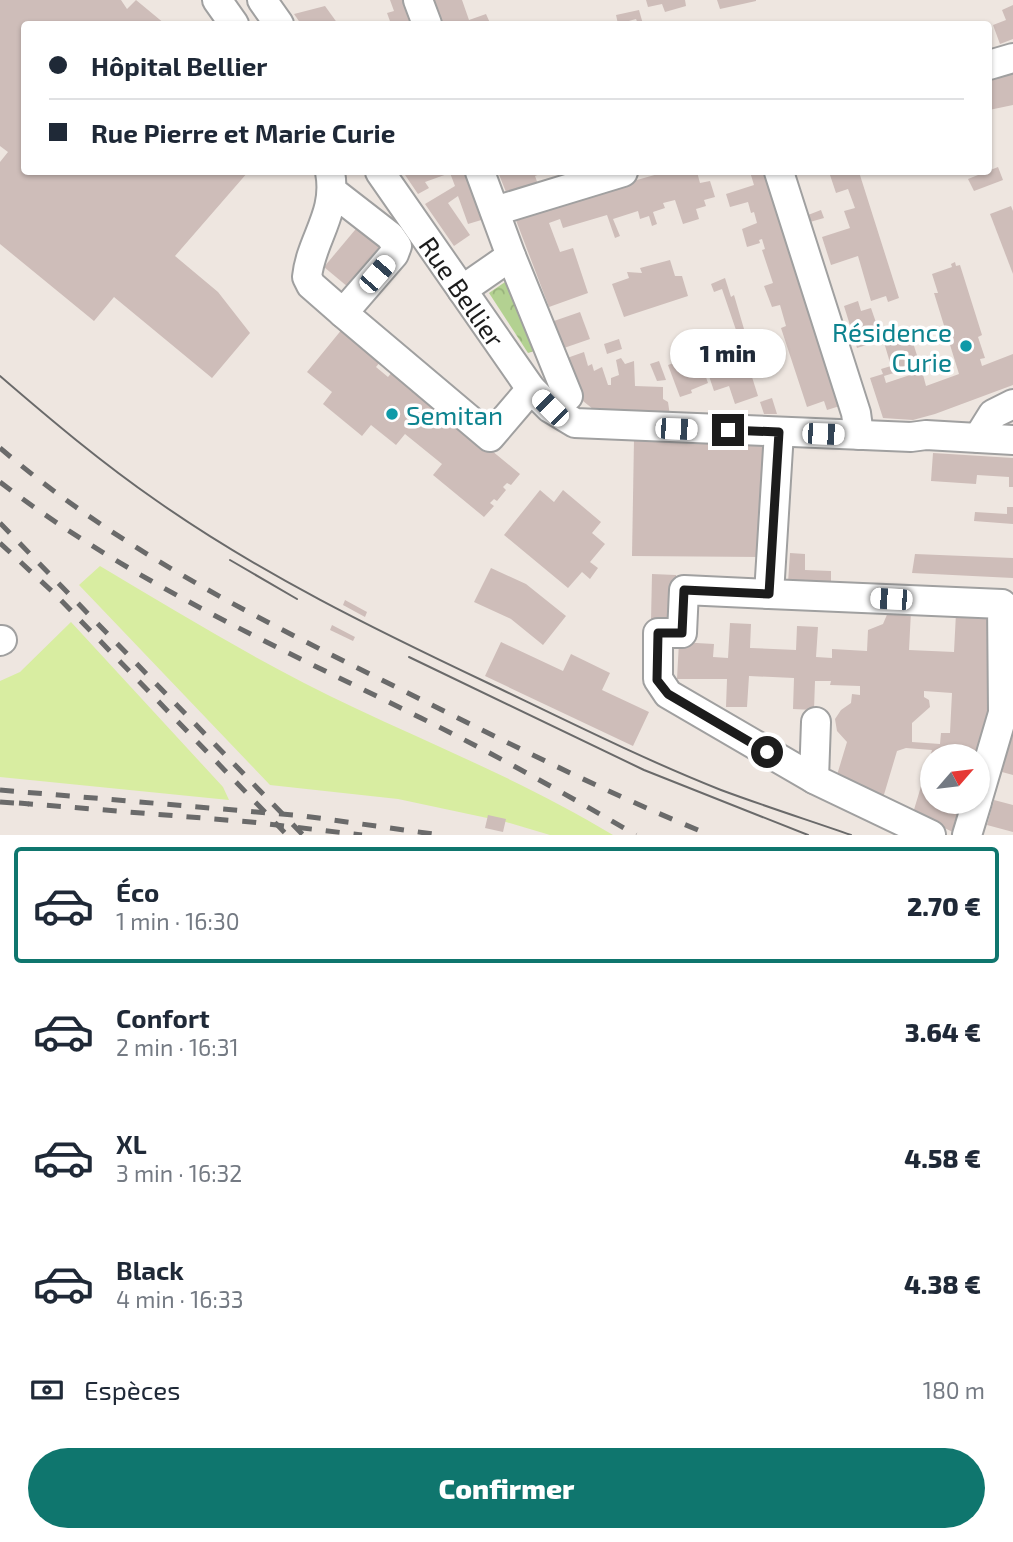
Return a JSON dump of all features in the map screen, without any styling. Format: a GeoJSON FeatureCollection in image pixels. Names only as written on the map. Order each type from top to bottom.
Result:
{"type":"FeatureCollection","features":[{"type":"Feature","properties":{"kind":"street"},"geometry":{"type":"LineString","coordinates":[[217,0],[232,21]]}},
{"type":"Feature","properties":{"kind":"street"},"geometry":{"type":"LineString","coordinates":[[262,0],[277,21]]}},
{"type":"Feature","properties":{"kind":"street"},"geometry":{"type":"LineString","coordinates":[[418,0],[426,21]]}},
{"type":"Feature","properties":{"kind":"street"},"geometry":{"type":"LineString","coordinates":[[992,64],[1013,58]]}},
{"type":"Feature","properties":{"kind":"street","name":"Rue Bellier"},"geometry":{"type":"LineString","coordinates":[[382,175],[462,290],[550,398]]}},
{"type":"Feature","properties":{"kind":"street"},"geometry":{"type":"LineString","coordinates":[[481,175],[511,256],[550,398],[575,423],[1013,440]]}},
{"type":"Feature","properties":{"kind":"street"},"geometry":{"type":"LineString","coordinates":[[495,211],[613,175]]}},
{"type":"Feature","properties":{"kind":"street"},"geometry":{"type":"LineString","coordinates":[[780,175],[856,413],[859,435]]}},
{"type":"Feature","properties":{"kind":"street"},"geometry":{"type":"LineString","coordinates":[[331,181],[330,208],[307,277],[311,285],[491,437],[550,398]]}},
{"type":"Feature","properties":{"kind":"street"},"geometry":{"type":"LineString","coordinates":[[331,181],[390,236],[397,246],[394,254],[343,313]]}},
{"type":"Feature","properties":{"kind":"street"},"geometry":{"type":"LineString","coordinates":[[462,290],[511,256]]}},
{"type":"Feature","properties":{"kind":"street"},"geometry":{"type":"LineString","coordinates":[[978,438],[989,418],[1013,404]]}},
{"type":"Feature","properties":{"kind":"street"},"geometry":{"type":"LineString","coordinates":[[769,594],[779,432]]}},
{"type":"Feature","properties":{"kind":"street"},"geometry":{"type":"LineString","coordinates":[[931,835],[814,779],[668,694],[657,680],[658,633],[682,633],[684,590],[1002,604],[1003,713],[990,758]]}},
{"type":"Feature","properties":{"kind":"street"},"geometry":{"type":"LineString","coordinates":[[814,779],[816,722]]}},
{"type":"Feature","properties":{"kind":"street"},"geometry":{"type":"LineString","coordinates":[[968,835],[974,814]]}},
{"type":"Feature","properties":{"kind":"green space"},"geometry":{"type":"Polygon","coordinates":[[[508,280],[534,351],[528,353],[489,293],[508,280]]]}},
{"type":"Feature","properties":{"kind":"green space"},"geometry":{"type":"Polygon","coordinates":[[[100,566],[290,676],[518,784],[613,835],[550,835],[506,822],[398,799],[270,785],[79,585],[100,566]]]}},
{"type":"Feature","properties":{"kind":"green space"},"geometry":{"type":"Polygon","coordinates":[[[71,622],[223,787],[229,800],[0,777],[0,681],[20,672],[71,622]]]}},
{"type":"Feature","properties":{"kind":"building"},"geometry":{"type":"Polygon","coordinates":[[[0,0],[121,0],[127,9],[136,0],[161,21],[21,21],[21,175],[245,175],[175,256],[218,292],[250,333],[212,378],[114,297],[94,321],[0,244],[0,162],[8,152],[0,146],[0,0]]]}},
{"type":"Feature","properties":{"kind":"building"},"geometry":{"type":"Polygon","coordinates":[[[390,0],[409,0],[416,21],[390,21],[387,13],[394,11],[390,0]]]}},
{"type":"Feature","properties":{"kind":"building"},"geometry":{"type":"Polygon","coordinates":[[[434,0],[462,0],[469,20],[486,14],[489,21],[442,21],[434,0]]]}},
{"type":"Feature","properties":{"kind":"building"},"geometry":{"type":"Polygon","coordinates":[[[646,0],[685,0],[686,6],[665,12],[662,4],[648,7],[646,0]]]}},
{"type":"Feature","properties":{"kind":"building"},"geometry":{"type":"Polygon","coordinates":[[[717,0],[756,0],[756,1],[720,9],[717,0]]]}},
{"type":"Feature","properties":{"kind":"building"},"geometry":{"type":"Polygon","coordinates":[[[1013,5],[1013,39],[1000,44],[993,25],[1006,20],[1002,10],[1013,5]]]}},
{"type":"Feature","properties":{"kind":"building"},"geometry":{"type":"Polygon","coordinates":[[[325,6],[336,21],[299,21],[294,14],[325,6]]]}},
{"type":"Feature","properties":{"kind":"building"},"geometry":{"type":"Polygon","coordinates":[[[639,10],[642,21],[617,21],[616,15],[639,10]]]}},
{"type":"Feature","properties":{"kind":"building"},"geometry":{"type":"Polygon","coordinates":[[[1013,74],[1013,105],[992,109],[992,79],[1013,74]]]}},
{"type":"Feature","properties":{"kind":"building"},"geometry":{"type":"Polygon","coordinates":[[[998,167],[1003,180],[974,191],[968,179],[978,175],[992,175],[992,169],[998,167]]]}},
{"type":"Feature","properties":{"kind":"building"},"geometry":{"type":"Polygon","coordinates":[[[405,175],[444,175],[425,182],[429,188],[418,194],[405,175]]]}},
{"type":"Feature","properties":{"kind":"building"},"geometry":{"type":"Polygon","coordinates":[[[451,175],[472,175],[488,218],[468,224],[458,196],[448,203],[470,235],[454,246],[425,204],[455,186],[451,175]]]}},
{"type":"Feature","properties":{"kind":"building"},"geometry":{"type":"Polygon","coordinates":[[[499,175],[538,175],[535,176],[539,187],[508,197],[499,175]]]}},
{"type":"Feature","properties":{"kind":"building"},"geometry":{"type":"Polygon","coordinates":[[[654,175],[698,175],[700,183],[710,181],[715,197],[704,200],[706,206],[696,209],[699,219],[683,224],[675,200],[663,203],[665,208],[653,212],[657,224],[652,226],[649,216],[640,219],[638,211],[613,219],[620,236],[615,238],[607,215],[563,228],[560,219],[549,223],[560,252],[573,248],[588,293],[549,307],[514,215],[654,175]]]}},
{"type":"Feature","properties":{"kind":"building"},"geometry":{"type":"Polygon","coordinates":[[[751,175],[769,175],[843,405],[827,410],[824,401],[807,407],[781,328],[786,326],[780,305],[772,307],[764,286],[773,283],[762,250],[765,249],[762,239],[759,240],[760,243],[747,247],[742,229],[757,223],[754,212],[751,213],[748,202],[730,207],[726,194],[754,185],[751,175]]]}},
{"type":"Feature","properties":{"kind":"building"},"geometry":{"type":"Polygon","coordinates":[[[830,175],[860,175],[899,298],[888,302],[886,296],[871,301],[858,256],[831,265],[822,237],[850,228],[844,211],[855,208],[848,189],[836,193],[830,175]]]}},
{"type":"Feature","properties":{"kind":"building"},"geometry":{"type":"Polygon","coordinates":[[[1011,206],[1013,211],[1013,274],[990,214],[1011,206]]]}},
{"type":"Feature","properties":{"kind":"building"},"geometry":{"type":"Polygon","coordinates":[[[821,210],[824,218],[810,222],[808,215],[821,210]]]}},
{"type":"Feature","properties":{"kind":"building"},"geometry":{"type":"Polygon","coordinates":[[[360,224],[390,250],[354,292],[324,267],[360,224]]]}},
{"type":"Feature","properties":{"kind":"building"},"geometry":{"type":"Polygon","coordinates":[[[670,260],[675,276],[682,276],[688,296],[624,317],[612,284],[629,278],[627,272],[642,273],[640,268],[670,260]]]}},
{"type":"Feature","properties":{"kind":"building","name":"Résidence Curie"},"geometry":{"type":"Polygon","coordinates":[[[955,262],[956,266],[960,265],[982,335],[978,337],[985,358],[980,359],[982,366],[1013,354],[1013,385],[913,420],[883,418],[870,378],[883,374],[881,369],[891,366],[883,339],[909,330],[920,365],[884,376],[886,383],[922,371],[926,386],[959,374],[934,293],[938,293],[932,274],[952,267],[951,264],[955,262]]]}},
{"type":"Feature","properties":{"kind":"building"},"geometry":{"type":"Polygon","coordinates":[[[725,278],[731,297],[734,295],[749,346],[742,348],[744,354],[734,357],[735,361],[746,358],[758,396],[735,404],[729,386],[714,391],[705,364],[716,360],[714,357],[729,352],[723,334],[736,330],[722,289],[714,292],[711,284],[725,278]]]}},
{"type":"Feature","properties":{"kind":"building"},"geometry":{"type":"Polygon","coordinates":[[[858,301],[861,311],[871,308],[882,340],[857,348],[844,306],[858,301]]]}},
{"type":"Feature","properties":{"kind":"building"},"geometry":{"type":"Polygon","coordinates":[[[580,312],[590,339],[564,348],[554,321],[580,312]]]}},
{"type":"Feature","properties":{"kind":"building","name":"Semitan"},"geometry":{"type":"Polygon","coordinates":[[[343,328],[370,350],[367,352],[380,362],[376,367],[388,377],[392,372],[404,383],[406,380],[520,474],[511,485],[507,483],[503,487],[506,490],[497,501],[494,499],[490,503],[494,506],[484,517],[433,475],[442,464],[405,434],[396,445],[371,425],[362,436],[323,404],[332,392],[307,372],[343,328]]]}},
{"type":"Feature","properties":{"kind":"building"},"geometry":{"type":"Polygon","coordinates":[[[619,339],[622,349],[607,354],[604,344],[619,339]]]}},
{"type":"Feature","properties":{"kind":"building"},"geometry":{"type":"Polygon","coordinates":[[[584,352],[588,366],[592,364],[594,371],[602,367],[608,385],[611,385],[611,378],[619,375],[616,360],[621,358],[625,364],[634,361],[635,386],[663,387],[663,399],[668,402],[670,416],[598,413],[583,401],[567,358],[584,352]]]}},
{"type":"Feature","properties":{"kind":"building"},"geometry":{"type":"Polygon","coordinates":[[[698,354],[708,383],[680,397],[668,365],[698,354]]]}},
{"type":"Feature","properties":{"kind":"building"},"geometry":{"type":"Polygon","coordinates":[[[659,361],[666,380],[657,381],[650,364],[659,361]]]}},
{"type":"Feature","properties":{"kind":"building"},"geometry":{"type":"Polygon","coordinates":[[[772,398],[777,414],[764,414],[760,402],[772,398]]]}},
{"type":"Feature","properties":{"kind":"building"},"geometry":{"type":"Polygon","coordinates":[[[634,439],[766,441],[762,557],[632,556],[634,439]]]}},
{"type":"Feature","properties":{"kind":"building"},"geometry":{"type":"Polygon","coordinates":[[[933,453],[1013,458],[1013,487],[1009,487],[1009,477],[977,475],[976,484],[931,481],[933,453]]]}},
{"type":"Feature","properties":{"kind":"building","name":"Semitan"},"geometry":{"type":"Polygon","coordinates":[[[540,490],[554,502],[563,490],[601,522],[592,533],[605,544],[590,562],[598,568],[590,579],[582,572],[568,588],[504,535],[540,490]]]}},
{"type":"Feature","properties":{"kind":"building"},"geometry":{"type":"Polygon","coordinates":[[[1007,507],[1013,507],[1013,524],[974,521],[975,512],[1007,514],[1007,507]]]}},
{"type":"Feature","properties":{"kind":"building"},"geometry":{"type":"Polygon","coordinates":[[[790,553],[805,554],[805,570],[831,571],[831,585],[788,583],[790,553]]]}},
{"type":"Feature","properties":{"kind":"building"},"geometry":{"type":"Polygon","coordinates":[[[915,554],[1013,558],[1013,578],[912,573],[915,554]]]}},
{"type":"Feature","properties":{"kind":"building"},"geometry":{"type":"Polygon","coordinates":[[[491,568],[526,584],[566,616],[543,645],[511,619],[474,602],[491,568]]]}},
{"type":"Feature","properties":{"kind":"building"},"geometry":{"type":"Polygon","coordinates":[[[652,574],[676,575],[675,622],[651,621],[652,574]]]}},
{"type":"Feature","properties":{"kind":"building"},"geometry":{"type":"Polygon","coordinates":[[[345,600],[367,612],[365,617],[343,605],[345,600]]]}},
{"type":"Feature","properties":{"kind":"building"},"geometry":{"type":"Polygon","coordinates":[[[889,610],[911,611],[909,650],[954,652],[956,613],[992,615],[986,744],[940,744],[920,744],[920,749],[906,748],[897,751],[883,798],[837,775],[847,742],[837,731],[835,719],[841,710],[851,703],[852,694],[860,695],[860,686],[830,685],[831,681],[815,681],[814,710],[793,709],[794,678],[749,676],[747,707],[726,707],[727,679],[677,679],[679,642],[714,644],[713,657],[728,658],[730,623],[751,624],[750,648],[796,650],[797,626],[818,627],[816,657],[832,658],[832,649],[867,651],[868,630],[883,624],[889,610]],[[924,691],[924,697],[929,700],[930,707],[912,723],[912,742],[940,744],[941,733],[950,733],[952,693],[924,691]]]}},
{"type":"Feature","properties":{"kind":"building"},"geometry":{"type":"Polygon","coordinates":[[[332,625],[355,637],[353,641],[330,630],[332,625]]]}},
{"type":"Feature","properties":{"kind":"building"},"geometry":{"type":"Polygon","coordinates":[[[501,642],[563,671],[571,654],[610,673],[602,690],[649,712],[633,746],[485,676],[501,642]]]}},
{"type":"Feature","properties":{"kind":"building"},"geometry":{"type":"Polygon","coordinates":[[[1013,733],[1013,775],[1002,772],[1013,733]]]}},
{"type":"Feature","properties":{"kind":"building"},"geometry":{"type":"Polygon","coordinates":[[[920,790],[920,814],[965,814],[959,835],[913,813],[920,790]]]}},
{"type":"Feature","properties":{"kind":"building"},"geometry":{"type":"Polygon","coordinates":[[[994,800],[1013,805],[1013,832],[987,825],[994,800]]]}},
{"type":"Feature","properties":{"kind":"building"},"geometry":{"type":"Polygon","coordinates":[[[488,815],[506,819],[503,832],[485,828],[488,815]]]}},
{"type":"Feature","properties":{"kind":"tram line"},"geometry":{"type":"LineString","coordinates":[[0,376],[77,441],[157,501],[237,553],[320,600],[447,664],[663,766],[721,790],[851,835]]}},
{"type":"Feature","properties":{"kind":"tram line"},"geometry":{"type":"LineString","coordinates":[[230,560],[297,599]]}},
{"type":"Feature","properties":{"kind":"tram line"},"geometry":{"type":"LineString","coordinates":[[409,657],[644,770],[808,835]]}},
{"type":"Feature","properties":{"kind":"railway"},"geometry":{"type":"LineString","coordinates":[[0,448],[93,519],[239,607],[551,764],[710,835]]}},
{"type":"Feature","properties":{"kind":"railway"},"geometry":{"type":"LineString","coordinates":[[0,482],[100,551],[204,610],[476,746],[636,835]]}},
{"type":"Feature","properties":{"kind":"railway"},"geometry":{"type":"LineString","coordinates":[[0,523],[303,835]]}},
{"type":"Feature","properties":{"kind":"railway"},"geometry":{"type":"LineString","coordinates":[[0,543],[55,594],[287,835]]}},
{"type":"Feature","properties":{"kind":"railway"},"geometry":{"type":"LineString","coordinates":[[0,790],[304,816],[440,835]]}},
{"type":"Feature","properties":{"kind":"railway"},"geometry":{"type":"LineString","coordinates":[[0,802],[29,804]]}},
{"type":"Feature","properties":{"kind":"railway"},"geometry":{"type":"LineString","coordinates":[[19,803],[251,822],[362,835]]}},
{"type":"Feature","properties":{"kind":"place","name":"Résidence Curie"},"geometry":{"type":"Point","coordinates":[966,346]}},
{"type":"Feature","properties":{"kind":"place","name":"Semitan"},"geometry":{"type":"Point","coordinates":[392,414]}},
{"type":"Feature","properties":{"kind":"route"},"geometry":{"type":"LineString","coordinates":[[728,430],[779,432],[769,594],[684,590],[682,633],[658,633],[657,680],[668,694],[767,752]]}}]}
